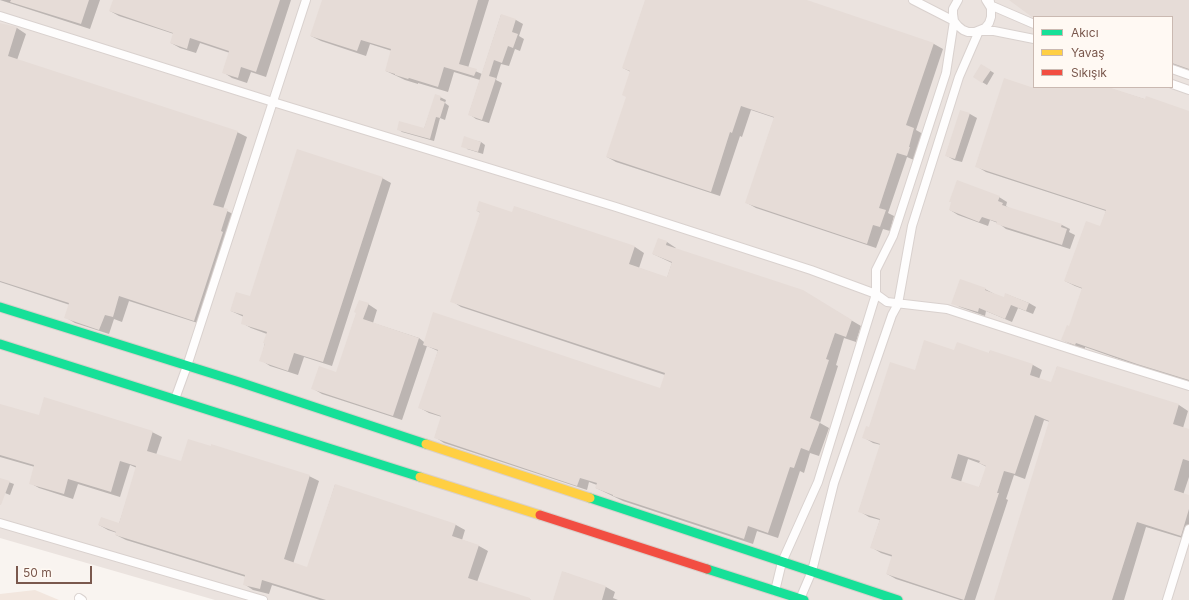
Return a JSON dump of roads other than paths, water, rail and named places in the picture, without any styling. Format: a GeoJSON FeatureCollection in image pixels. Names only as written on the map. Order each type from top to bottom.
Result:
{"type":"FeatureCollection","features":[{"type":"Feature","properties":{"kind":"street"},"geometry":{"type":"LineString","coordinates":[[175,399],[306,0]]}},
{"type":"Feature","properties":{"kind":"street"},"geometry":{"type":"LineString","coordinates":[[913,0],[954,21]]}},
{"type":"Feature","properties":{"kind":"street"},"geometry":{"type":"LineString","coordinates":[[958,0],[952,14],[954,21],[963,30],[968,32],[994,31],[1033,40]]}},
{"type":"Feature","properties":{"kind":"street"},"geometry":{"type":"LineString","coordinates":[[989,2],[1033,24]]}},
{"type":"Feature","properties":{"kind":"street"},"geometry":{"type":"LineString","coordinates":[[0,344],[802,599],[812,571],[834,483],[892,315],[898,304],[912,226],[959,77],[979,31],[985,28],[989,23],[991,8],[989,2]]}},
{"type":"Feature","properties":{"kind":"street"},"geometry":{"type":"LineString","coordinates":[[0,16],[273,102],[616,207],[811,270],[876,294],[887,302],[947,309],[1189,386]]}},
{"type":"Feature","properties":{"kind":"street"},"geometry":{"type":"LineString","coordinates":[[775,590],[782,562],[818,482],[876,294],[876,270],[893,236],[946,73],[954,21]]}},
{"type":"Feature","properties":{"kind":"street"},"geometry":{"type":"LineString","coordinates":[[1173,69],[1189,75]]}},
{"type":"Feature","properties":{"kind":"street"},"geometry":{"type":"LineString","coordinates":[[1173,84],[1189,90]]}},
{"type":"Feature","properties":{"kind":"street"},"geometry":{"type":"LineString","coordinates":[[0,307],[281,396],[898,600]]}},
{"type":"Feature","properties":{"kind":"street"},"geometry":{"type":"LineString","coordinates":[[0,523],[263,600]]}},
{"type":"Feature","properties":{"kind":"street"},"geometry":{"type":"LineString","coordinates":[[1167,600],[1189,529]]}}]}
